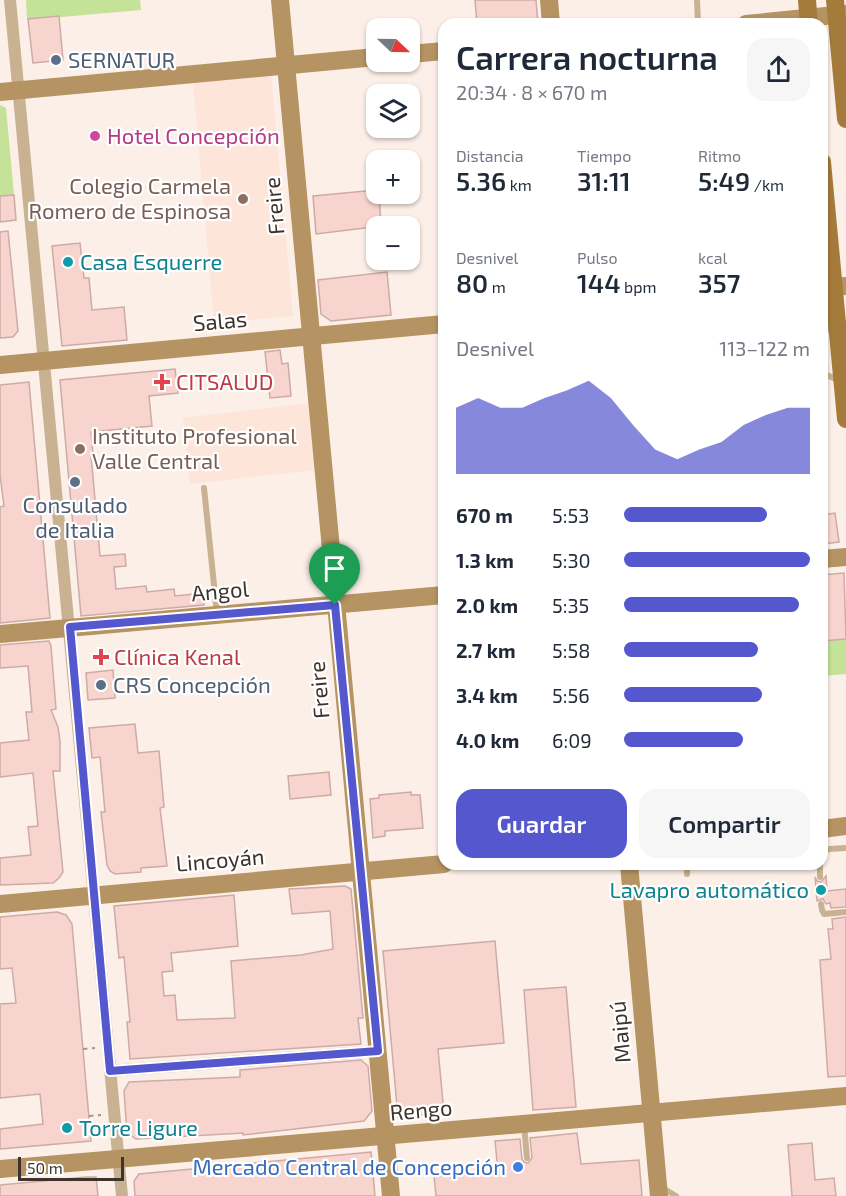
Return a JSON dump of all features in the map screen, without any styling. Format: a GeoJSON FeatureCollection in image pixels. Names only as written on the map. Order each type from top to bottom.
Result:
{"type":"FeatureCollection","features":[{"type":"Feature","properties":{"kind":"main road","name":"Freire"},"geometry":{"type":"LineString","coordinates":[[280,0],[391,1196]]}},
{"type":"Feature","properties":{"kind":"main road"},"geometry":{"type":"LineString","coordinates":[[549,0],[550,18]]}},
{"type":"Feature","properties":{"kind":"main road"},"geometry":{"type":"LineString","coordinates":[[783,18],[840,10],[846,119]]}},
{"type":"Feature","properties":{"kind":"main road"},"geometry":{"type":"LineString","coordinates":[[420,53],[438,52]]}},
{"type":"Feature","properties":{"kind":"main road"},"geometry":{"type":"LineString","coordinates":[[0,92],[366,58]]}},
{"type":"Feature","properties":{"kind":"main road"},"geometry":{"type":"LineString","coordinates":[[828,224],[834,287],[830,329],[843,384],[846,419]]}},
{"type":"Feature","properties":{"kind":"main road","name":"Salas"},"geometry":{"type":"LineString","coordinates":[[0,365],[438,325]]}},
{"type":"Feature","properties":{"kind":"main road"},"geometry":{"type":"LineString","coordinates":[[828,558],[846,556]]}},
{"type":"Feature","properties":{"kind":"main road","name":"Angol"},"geometry":{"type":"LineString","coordinates":[[0,634],[438,596]]}},
{"type":"Feature","properties":{"kind":"main road"},"geometry":{"type":"LineString","coordinates":[[828,828],[846,826]]}},
{"type":"Feature","properties":{"kind":"main road","name":"Lincoyán"},"geometry":{"type":"LineString","coordinates":[[0,904],[438,864]]}},
{"type":"Feature","properties":{"kind":"main road","name":"Maipú"},"geometry":{"type":"LineString","coordinates":[[630,870],[658,1190]]}},
{"type":"Feature","properties":{"kind":"main road","name":"Rengo"},"geometry":{"type":"LineString","coordinates":[[0,1169],[846,1096]]}},
{"type":"Feature","properties":{"kind":"street"},"geometry":{"type":"LineString","coordinates":[[10,0],[122,1196]]}},
{"type":"Feature","properties":{"kind":"street"},"geometry":{"type":"LineString","coordinates":[[110,1071],[378,1051]]}},
{"type":"Feature","properties":{"kind":"lane"},"geometry":{"type":"LineString","coordinates":[[697,0],[698,18]]}},
{"type":"Feature","properties":{"kind":"lane"},"geometry":{"type":"LineString","coordinates":[[828,375],[835,377],[843,384]]}},
{"type":"Feature","properties":{"kind":"lane"},"geometry":{"type":"LineString","coordinates":[[204,488],[217,615]]}},
{"type":"Feature","properties":{"kind":"lane"},"geometry":{"type":"LineString","coordinates":[[828,850],[846,848]]}},
{"type":"Feature","properties":{"kind":"lane"},"geometry":{"type":"LineString","coordinates":[[820,870],[820,877]]}},
{"type":"Feature","properties":{"kind":"lane"},"geometry":{"type":"LineString","coordinates":[[821,904],[824,914],[846,912]]}},
{"type":"Feature","properties":{"kind":"lane"},"geometry":{"type":"LineString","coordinates":[[524,1124],[527,1158]]}},
{"type":"Feature","properties":{"kind":"lane"},"geometry":{"type":"LineString","coordinates":[[658,1190],[676,1196]]}},
{"type":"Feature","properties":{"kind":"shaded area","name":"Colegio Carmela Romero de Espinosa"},"geometry":{"type":"Polygon","coordinates":[[[271,74],[293,316],[214,323],[193,81],[271,74]]]}},
{"type":"Feature","properties":{"kind":"shaded area"},"geometry":{"type":"Polygon","coordinates":[[[308,403],[315,470],[190,484],[183,418],[308,403]]]}},
{"type":"Feature","properties":{"kind":"green space"},"geometry":{"type":"Polygon","coordinates":[[[26,0],[140,0],[141,10],[27,20],[26,0]]]}},
{"type":"Feature","properties":{"kind":"green space"},"geometry":{"type":"Polygon","coordinates":[[[0,105],[6,108],[14,195],[0,197],[0,105]]]}},
{"type":"Feature","properties":{"kind":"green space"},"geometry":{"type":"Polygon","coordinates":[[[846,638],[846,674],[828,676],[828,640],[846,638]]]}},
{"type":"Feature","properties":{"kind":"building"},"geometry":{"type":"Polygon","coordinates":[[[475,0],[536,0],[538,18],[476,18],[475,0]]]}},
{"type":"Feature","properties":{"kind":"building"},"geometry":{"type":"Polygon","coordinates":[[[59,16],[63,60],[33,63],[28,19],[59,16]]]}},
{"type":"Feature","properties":{"kind":"building"},"geometry":{"type":"Polygon","coordinates":[[[366,191],[366,204],[380,204],[380,216],[366,216],[366,228],[316,234],[313,196],[366,191]]]}},
{"type":"Feature","properties":{"kind":"building"},"geometry":{"type":"Polygon","coordinates":[[[14,195],[16,220],[0,222],[0,196],[14,195]]]}},
{"type":"Feature","properties":{"kind":"building"},"geometry":{"type":"Polygon","coordinates":[[[8,231],[18,331],[13,337],[0,338],[0,232],[8,231]]]}},
{"type":"Feature","properties":{"kind":"building"},"geometry":{"type":"Polygon","coordinates":[[[80,243],[84,278],[89,278],[92,310],[124,307],[127,340],[62,346],[52,246],[80,243]]]}},
{"type":"Feature","properties":{"kind":"building"},"geometry":{"type":"Polygon","coordinates":[[[387,272],[391,315],[331,321],[321,314],[318,280],[387,272]]]}},
{"type":"Feature","properties":{"kind":"building"},"geometry":{"type":"Polygon","coordinates":[[[280,350],[282,364],[288,363],[291,396],[270,398],[265,352],[280,350]]]}},
{"type":"Feature","properties":{"kind":"building"},"geometry":{"type":"Polygon","coordinates":[[[175,369],[178,393],[149,396],[152,426],[91,432],[100,556],[125,554],[126,566],[114,567],[116,589],[146,586],[147,592],[174,589],[175,596],[203,593],[204,605],[81,616],[60,380],[175,369]]]}},
{"type":"Feature","properties":{"kind":"building"},"geometry":{"type":"Polygon","coordinates":[[[29,382],[50,618],[0,623],[0,507],[4,506],[0,475],[0,385],[29,382]]]}},
{"type":"Feature","properties":{"kind":"building"},"geometry":{"type":"Polygon","coordinates":[[[835,513],[839,542],[828,543],[828,514],[835,513]]]}},
{"type":"Feature","properties":{"kind":"building"},"geometry":{"type":"Polygon","coordinates":[[[844,573],[846,639],[828,640],[828,574],[844,573]]]}},
{"type":"Feature","properties":{"kind":"building"},"geometry":{"type":"Polygon","coordinates":[[[49,641],[56,709],[51,710],[58,727],[60,742],[60,771],[53,771],[63,872],[53,883],[0,885],[0,858],[31,855],[28,827],[38,826],[33,773],[0,777],[0,743],[29,740],[26,712],[32,712],[28,666],[0,668],[0,645],[49,641]]]}},
{"type":"Feature","properties":{"kind":"building","name":"CRS Concepción"},"geometry":{"type":"Polygon","coordinates":[[[113,670],[115,698],[88,700],[86,673],[113,670]]]}},
{"type":"Feature","properties":{"kind":"building"},"geometry":{"type":"Polygon","coordinates":[[[135,724],[138,753],[159,751],[164,807],[160,808],[167,866],[141,868],[141,872],[115,874],[107,865],[101,812],[105,812],[100,757],[92,758],[89,728],[135,724]]]}},
{"type":"Feature","properties":{"kind":"building"},"geometry":{"type":"Polygon","coordinates":[[[329,772],[331,795],[290,799],[288,776],[329,772]]]}},
{"type":"Feature","properties":{"kind":"building"},"geometry":{"type":"Polygon","coordinates":[[[411,792],[411,795],[420,795],[423,828],[385,831],[385,836],[373,838],[370,799],[379,798],[379,795],[411,792]]]}},
{"type":"Feature","properties":{"kind":"building"},"geometry":{"type":"Polygon","coordinates":[[[826,876],[827,891],[846,889],[846,907],[831,908],[830,903],[826,904],[823,899],[817,901],[815,877],[821,882],[826,876]]]}},
{"type":"Feature","properties":{"kind":"building"},"geometry":{"type":"Polygon","coordinates":[[[345,886],[351,889],[363,1018],[358,1018],[361,1044],[130,1059],[127,1022],[130,1022],[124,957],[119,958],[114,906],[234,895],[238,946],[171,953],[173,971],[162,972],[164,996],[175,995],[177,1020],[235,1018],[231,961],[301,955],[333,949],[330,911],[292,914],[289,889],[345,886]]]}},
{"type":"Feature","properties":{"kind":"building"},"geometry":{"type":"Polygon","coordinates":[[[57,912],[66,915],[72,924],[91,1141],[0,1149],[0,1129],[43,1124],[40,1094],[0,1098],[0,1004],[16,1003],[12,968],[0,969],[0,917],[57,912]]]}},
{"type":"Feature","properties":{"kind":"building"},"geometry":{"type":"Polygon","coordinates":[[[846,917],[846,1076],[828,1077],[820,960],[831,959],[828,929],[833,929],[832,919],[846,917]]]}},
{"type":"Feature","properties":{"kind":"building"},"geometry":{"type":"Polygon","coordinates":[[[495,941],[504,1043],[438,1049],[444,1113],[398,1117],[383,951],[495,941]]]}},
{"type":"Feature","properties":{"kind":"building"},"geometry":{"type":"Polygon","coordinates":[[[566,987],[576,1107],[533,1110],[524,990],[566,987]]]}},
{"type":"Feature","properties":{"kind":"building"},"geometry":{"type":"Polygon","coordinates":[[[361,1060],[368,1066],[372,1111],[364,1121],[243,1135],[243,1133],[136,1139],[127,1133],[124,1091],[129,1082],[240,1077],[240,1070],[361,1060]]]}},
{"type":"Feature","properties":{"kind":"building"},"geometry":{"type":"Polygon","coordinates":[[[577,1133],[581,1164],[639,1160],[642,1196],[436,1196],[434,1176],[498,1171],[495,1141],[520,1139],[522,1159],[528,1163],[532,1158],[530,1138],[577,1133]]]}},
{"type":"Feature","properties":{"kind":"building"},"geometry":{"type":"Polygon","coordinates":[[[812,1143],[815,1180],[834,1178],[836,1196],[792,1196],[788,1145],[812,1143]]]}},
{"type":"Feature","properties":{"kind":"building"},"geometry":{"type":"Polygon","coordinates":[[[371,1152],[375,1196],[135,1196],[134,1181],[139,1174],[371,1152]]]}},
{"type":"Feature","properties":{"kind":"building"},"geometry":{"type":"Polygon","coordinates":[[[96,1177],[98,1196],[0,1196],[0,1185],[96,1177]]]}},
{"type":"Feature","properties":{"kind":"place","name":"SERNATUR"},"geometry":{"type":"Point","coordinates":[56,60]}},
{"type":"Feature","properties":{"kind":"place","name":"Hotel Concepción"},"geometry":{"type":"Point","coordinates":[95,136]}},
{"type":"Feature","properties":{"kind":"place","name":"Colegio Carmela Romero de Espinosa"},"geometry":{"type":"Point","coordinates":[243,199]}},
{"type":"Feature","properties":{"kind":"place","name":"Casa Esquerre"},"geometry":{"type":"Point","coordinates":[68,262]}},
{"type":"Feature","properties":{"kind":"place","name":"CITSALUD"},"geometry":{"type":"Point","coordinates":[162,382]}},
{"type":"Feature","properties":{"kind":"place","name":"Instituto Profesional Valle Central"},"geometry":{"type":"Point","coordinates":[80,449]}},
{"type":"Feature","properties":{"kind":"place","name":"Consulado de Italia"},"geometry":{"type":"Point","coordinates":[75,482]}},
{"type":"Feature","properties":{"kind":"place","name":"Clínica Kenal"},"geometry":{"type":"Point","coordinates":[101,657]}},
{"type":"Feature","properties":{"kind":"place","name":"CRS Concepción"},"geometry":{"type":"Point","coordinates":[101,685]}},
{"type":"Feature","properties":{"kind":"place","name":"Lavapro automático"},"geometry":{"type":"Point","coordinates":[821,890]}},
{"type":"Feature","properties":{"kind":"place","name":"Torre Ligure"},"geometry":{"type":"Point","coordinates":[67,1128]}},
{"type":"Feature","properties":{"kind":"place","name":"Mercado Central de Concepción"},"geometry":{"type":"Point","coordinates":[518,1167]}},
{"type":"Feature","properties":{"kind":"route"},"geometry":{"type":"LineString","coordinates":[[335,605],[378,1051],[110,1071],[70,627],[335,605]]}}]}
